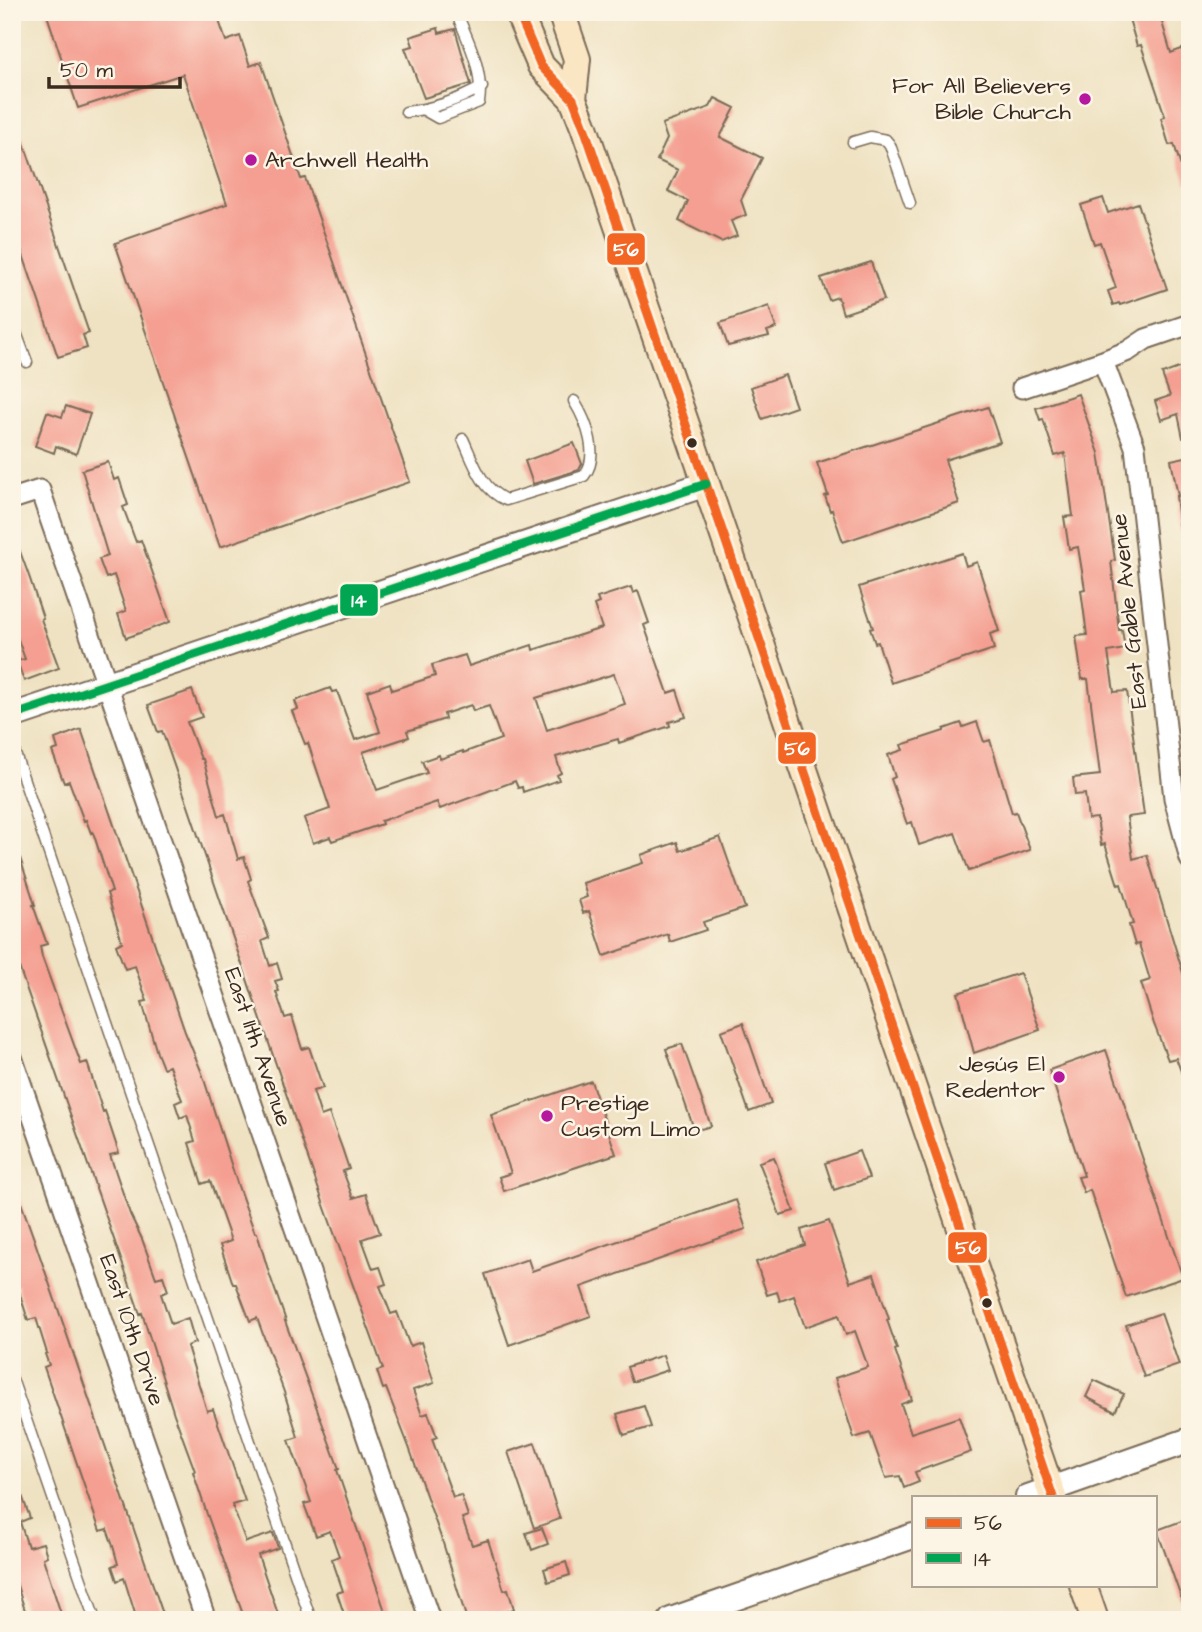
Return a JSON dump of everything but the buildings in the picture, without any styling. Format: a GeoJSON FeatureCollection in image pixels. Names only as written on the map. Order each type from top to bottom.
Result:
{"type":"FeatureCollection","features":[{"type":"Feature","properties":{"kind":"main road"},"geometry":{"type":"LineString","coordinates":[[518,12],[541,66],[573,99]]}},
{"type":"Feature","properties":{"kind":"main road"},"geometry":{"type":"LineString","coordinates":[[561,12],[577,58],[573,99],[706,484],[1044,1495]]}},
{"type":"Feature","properties":{"kind":"main road"},"geometry":{"type":"LineString","coordinates":[[1083,1586],[1095,1620]]}},
{"type":"Feature","properties":{"kind":"street"},"geometry":{"type":"LineString","coordinates":[[1022,388],[1103,361],[1128,351],[1146,339],[1190,324]]}},
{"type":"Feature","properties":{"kind":"street","name":"East Gable Avenue"},"geometry":{"type":"LineString","coordinates":[[1103,361],[1135,447],[1174,798],[1190,859]]}},
{"type":"Feature","properties":{"kind":"street"},"geometry":{"type":"LineString","coordinates":[[12,716],[706,484]]}},
{"type":"Feature","properties":{"kind":"street","name":"East 11th Avenue"},"geometry":{"type":"LineString","coordinates":[[12,499],[40,490],[430,1620]]}},
{"type":"Feature","properties":{"kind":"street","name":"East 10th Drive"},"geometry":{"type":"LineString","coordinates":[[12,1057],[206,1620]]}},
{"type":"Feature","properties":{"kind":"street"},"geometry":{"type":"LineString","coordinates":[[1044,1495],[1190,1440]]}},
{"type":"Feature","properties":{"kind":"street"},"geometry":{"type":"LineString","coordinates":[[671,1620],[912,1536]]}},
{"type":"Feature","properties":{"kind":"lane"},"geometry":{"type":"LineString","coordinates":[[405,112],[424,110],[438,118],[480,103],[482,87],[479,71],[456,12]]}},
{"type":"Feature","properties":{"kind":"lane"},"geometry":{"type":"LineString","coordinates":[[853,142],[870,137],[886,140],[910,203]]}},
{"type":"Feature","properties":{"kind":"lane"},"geometry":{"type":"LineString","coordinates":[[12,322],[27,362]]}},
{"type":"Feature","properties":{"kind":"lane"},"geometry":{"type":"LineString","coordinates":[[463,439],[483,482],[494,495],[506,500],[584,476],[593,457],[583,414],[574,401]]}},
{"type":"Feature","properties":{"kind":"lane"},"geometry":{"type":"LineString","coordinates":[[12,745],[311,1620]]}},
{"type":"Feature","properties":{"kind":"lane"},"geometry":{"type":"LineString","coordinates":[[12,1379],[95,1620]]}},
{"type":"Feature","properties":{"kind":"transit line","name":"56"},"geometry":{"type":"LineString","coordinates":[[518,12],[541,66],[573,99],[584,127],[1053,1496]]}},
{"type":"Feature","properties":{"kind":"transit line","name":"14"},"geometry":{"type":"LineString","coordinates":[[12,716],[706,484]]}},
{"type":"Feature","properties":{"kind":"place","name":"For All Believers Bible Church"},"geometry":{"type":"Point","coordinates":[1085,99]}},
{"type":"Feature","properties":{"kind":"place","name":"Archwell Health"},"geometry":{"type":"Point","coordinates":[251,160]}},
{"type":"Feature","properties":{"kind":"place","name":"Jesús El Redentor"},"geometry":{"type":"Point","coordinates":[1059,1077]}},
{"type":"Feature","properties":{"kind":"place","name":"Prestige Custom Limo"},"geometry":{"type":"Point","coordinates":[547,1116]}}]}
